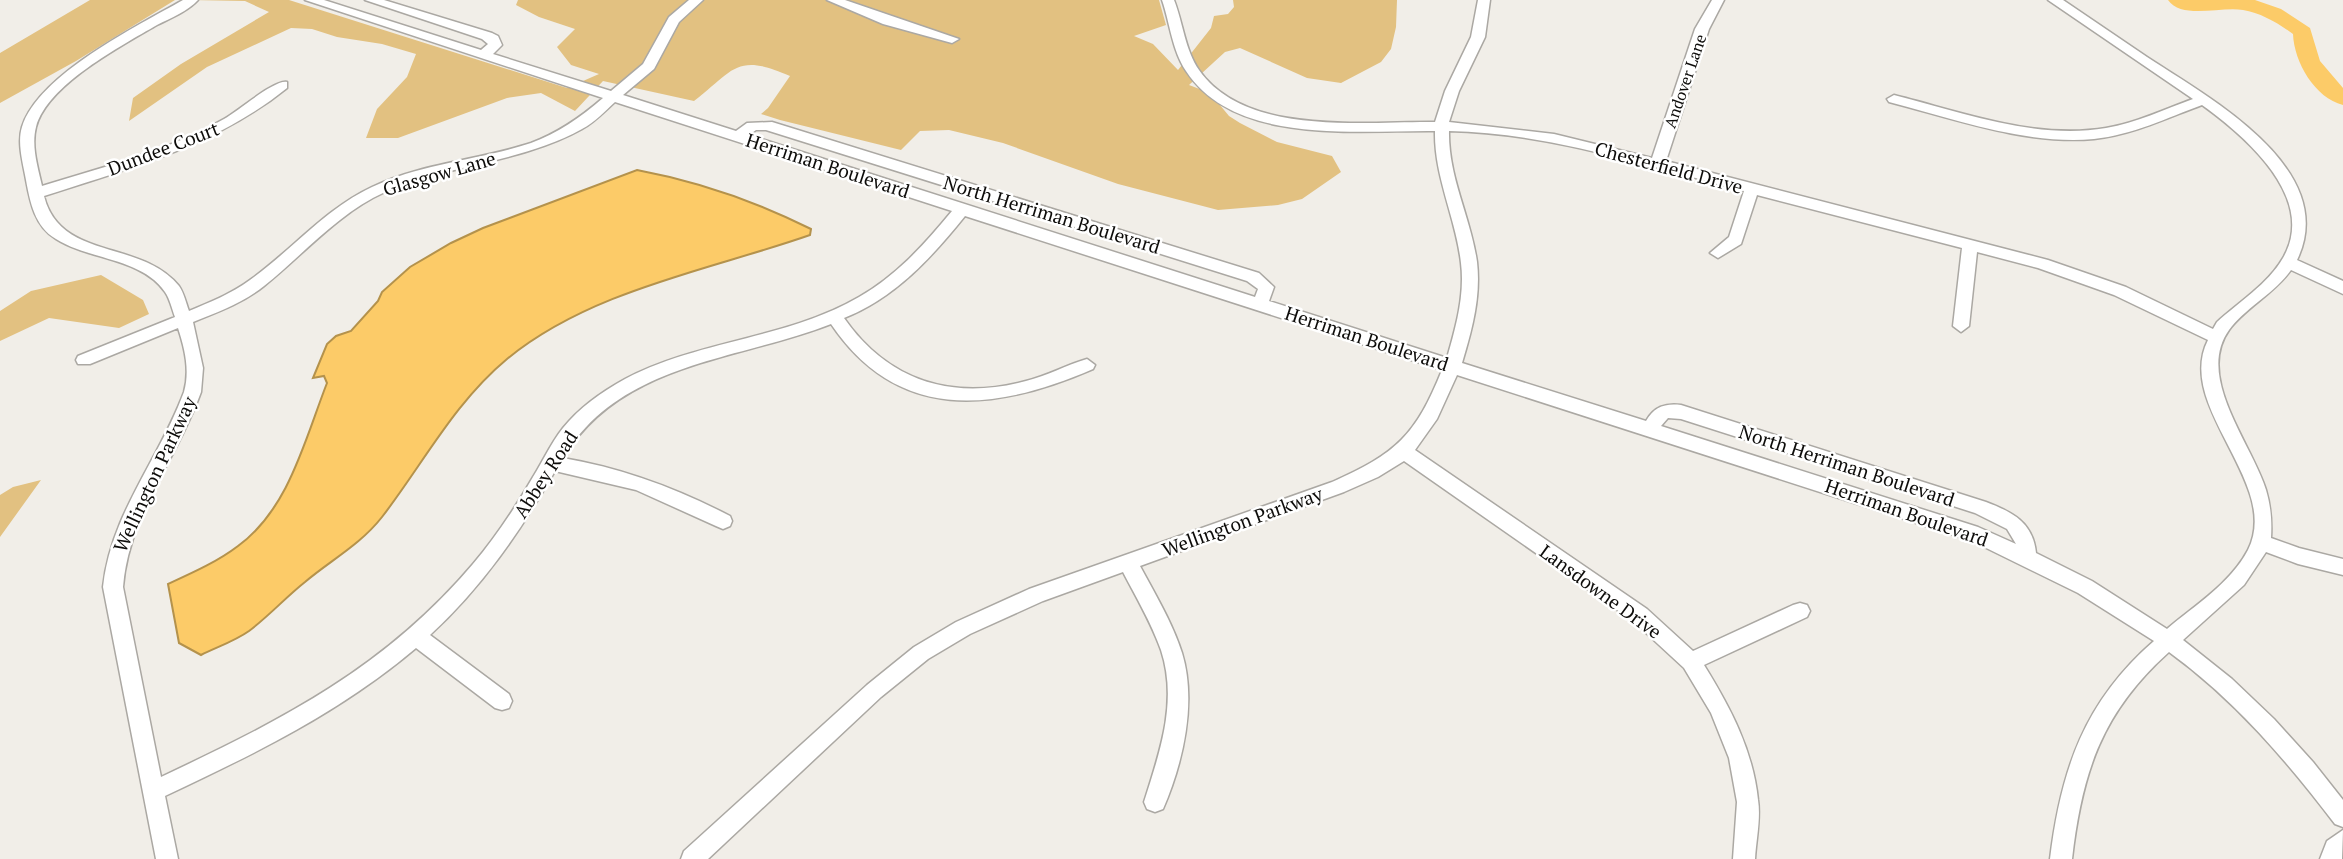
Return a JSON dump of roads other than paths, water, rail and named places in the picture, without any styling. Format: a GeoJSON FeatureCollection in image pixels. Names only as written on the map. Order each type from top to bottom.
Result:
{"type":"FeatureCollection","features":[{"type":"Feature","properties":{"kind":"street","name":"Wellington Parkway"},"geometry":{"type":"LineString","coordinates":[[167,859],[116,600],[113,571],[117,551],[128,523],[192,394],[194,358],[174,291],[168,283],[149,270],[59,234],[44,218],[36,193],[28,128],[35,111],[71,75],[192,0]]}},
{"type":"Feature","properties":{"kind":"street","name":"Herriman Boulevard"},"geometry":{"type":"LineString","coordinates":[[311,0],[342,4],[484,55],[1947,524],[2027,555],[2112,600],[2168,640],[2255,713],[2326,792],[2343,817]]}},
{"type":"Feature","properties":{"kind":"street"},"geometry":{"type":"LineString","coordinates":[[371,0],[493,39],[495,45],[484,55]]}},
{"type":"Feature","properties":{"kind":"street","name":"Glasgow Lane"},"geometry":{"type":"LineString","coordinates":[[83,360],[184,321],[242,293],[330,219],[362,197],[397,181],[536,146],[580,125],[649,66],[674,20],[697,0]]}},
{"type":"Feature","properties":{"kind":"street"},"geometry":{"type":"LineString","coordinates":[[833,0],[888,22],[952,39]]}},
{"type":"Feature","properties":{"kind":"street","name":"Chesterfield Drive"},"geometry":{"type":"LineString","coordinates":[[1168,0],[1186,62],[1211,89],[1244,109],[1274,120],[1315,127],[1461,127],[1544,136],[1658,163],[2042,264],[2100,284],[2215,337]]}},
{"type":"Feature","properties":{"kind":"street","name":"Wellington Parkway"},"geometry":{"type":"LineString","coordinates":[[692,859],[874,691],[921,653],[996,611],[1338,487],[1377,470],[1403,451],[1426,421],[1452,365],[1467,324],[1471,282],[1446,169],[1441,127],[1447,103],[1478,38],[1484,0]]}},
{"type":"Feature","properties":{"kind":"street","name":"Andover Lane"},"geometry":{"type":"LineString","coordinates":[[1658,163],[1702,29],[1717,0]]}},
{"type":"Feature","properties":{"kind":"street"},"geometry":{"type":"LineString","coordinates":[[2054,0],[2203,100],[2264,150],[2290,189],[2298,213],[2299,226],[2298,241],[2288,263],[2215,337],[2209,352],[2211,380],[2258,495],[2263,531],[2261,542],[2250,565],[2117,691],[2085,745],[2066,809],[2061,859]]}},
{"type":"Feature","properties":{"kind":"street","name":"Dundee Court"},"geometry":{"type":"LineString","coordinates":[[36,193],[194,138],[261,104],[282,85]]}},
{"type":"Feature","properties":{"kind":"street"},"geometry":{"type":"LineString","coordinates":[[1894,99],[2036,132],[2079,135],[2112,131],[2203,100]]}},
{"type":"Feature","properties":{"kind":"street","name":"North Herriman Boulevard"},"geometry":{"type":"LineString","coordinates":[[739,136],[752,126],[767,125],[1253,277],[1266,287],[1266,293],[1259,304]]}},
{"type":"Feature","properties":{"kind":"street"},"geometry":{"type":"LineString","coordinates":[[1718,253],[1736,240],[1752,188]]}},
{"type":"Feature","properties":{"kind":"street","name":"Abbey Road"},"geometry":{"type":"LineString","coordinates":[[154,791],[309,715],[385,662],[416,636],[464,588],[501,544],[550,463],[583,417],[608,396],[635,379],[683,360],[796,330],[834,316],[876,295],[910,269],[963,208]]}},
{"type":"Feature","properties":{"kind":"street"},"geometry":{"type":"LineString","coordinates":[[1961,327],[1970,245]]}},
{"type":"Feature","properties":{"kind":"street"},"geometry":{"type":"LineString","coordinates":[[2288,263],[2343,288]]}},
{"type":"Feature","properties":{"kind":"street"},"geometry":{"type":"LineString","coordinates":[[834,316],[856,346],[876,366],[908,383],[942,391],[1009,391],[1043,383],[1087,365]]}},
{"type":"Feature","properties":{"kind":"street","name":"North Herriman Boulevard"},"geometry":{"type":"LineString","coordinates":[[1651,429],[1660,414],[1667,410],[1681,412],[1980,507],[2012,520],[2020,527],[2027,543],[2027,555]]}},
{"type":"Feature","properties":{"kind":"street","name":"Lansdowne Drive"},"geometry":{"type":"LineString","coordinates":[[1403,451],[1640,615],[1691,662],[1719,708],[1740,758],[1748,802],[1744,859]]}},
{"type":"Feature","properties":{"kind":"street"},"geometry":{"type":"LineString","coordinates":[[550,463],[632,479],[682,499],[723,521]]}},
{"type":"Feature","properties":{"kind":"street"},"geometry":{"type":"LineString","coordinates":[[2261,542],[2298,556],[2343,567]]}},
{"type":"Feature","properties":{"kind":"street"},"geometry":{"type":"LineString","coordinates":[[1128,562],[1171,651],[1177,676],[1176,726],[1155,802]]}},
{"type":"Feature","properties":{"kind":"street"},"geometry":{"type":"LineString","coordinates":[[1691,662],[1800,611]]}},
{"type":"Feature","properties":{"kind":"street"},"geometry":{"type":"LineString","coordinates":[[416,636],[502,701]]}},
{"type":"Feature","properties":{"kind":"street"},"geometry":{"type":"LineString","coordinates":[[2331,859],[2335,849],[2343,841]]}},
{"type":"Feature","properties":{"kind":"waterway"},"geometry":{"type":"LineString","coordinates":[[2178,0],[2192,4],[2239,3],[2274,13],[2303,32],[2306,52],[2314,70],[2327,86],[2343,98]]}}]}
